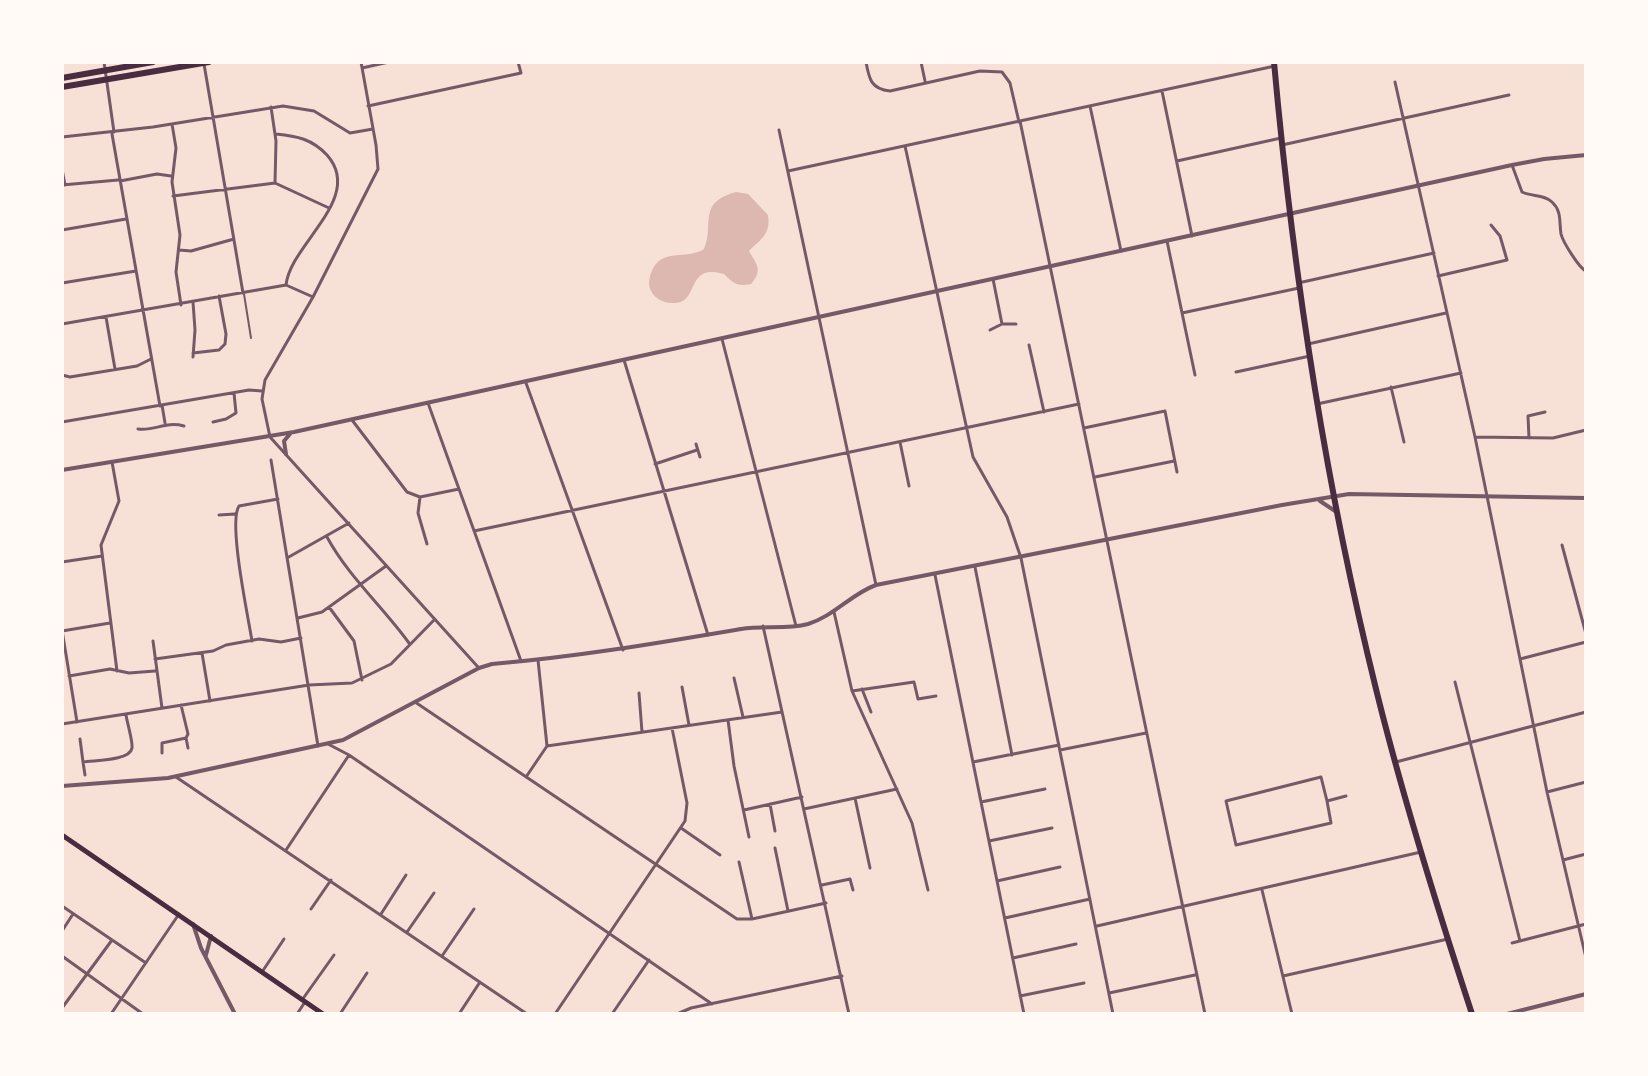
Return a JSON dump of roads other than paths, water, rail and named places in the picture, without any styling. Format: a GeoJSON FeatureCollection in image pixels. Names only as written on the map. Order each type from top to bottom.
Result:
{"type":"FeatureCollection","features":[{"type":"Feature","properties":{"kind":"highway"},"geometry":{"type":"LineString","coordinates":[[62,78],[153,62]]}},
{"type":"Feature","properties":{"kind":"highway"},"geometry":{"type":"LineString","coordinates":[[62,87],[207,62]]}},
{"type":"Feature","properties":{"kind":"highway"},"geometry":{"type":"LineString","coordinates":[[1274,64],[1299,286],[1317,404],[1354,596],[1395,763],[1472,1014]]}},
{"type":"Feature","properties":{"kind":"main road"},"geometry":{"type":"LineString","coordinates":[[63,838],[323,1014]]}},
{"type":"Feature","properties":{"kind":"street"},"geometry":{"type":"LineString","coordinates":[[104,62],[126,219],[165,423]]}},
{"type":"Feature","properties":{"kind":"street"},"geometry":{"type":"LineString","coordinates":[[207,62],[213,116],[243,292]]}},
{"type":"Feature","properties":{"kind":"street"},"geometry":{"type":"LineString","coordinates":[[361,62],[378,169],[262,391],[270,437],[479,668]]}},
{"type":"Feature","properties":{"kind":"street"},"geometry":{"type":"LineString","coordinates":[[362,68],[389,62]]}},
{"type":"Feature","properties":{"kind":"street"},"geometry":{"type":"LineString","coordinates":[[368,106],[521,73],[518,62]]}},
{"type":"Feature","properties":{"kind":"street"},"geometry":{"type":"LineString","coordinates":[[866,62],[869,76],[878,90],[890,91],[925,81],[996,70],[1007,77],[1012,90],[1205,1014]]}},
{"type":"Feature","properties":{"kind":"street"},"geometry":{"type":"LineString","coordinates":[[921,62],[925,81]]}},
{"type":"Feature","properties":{"kind":"street"},"geometry":{"type":"LineString","coordinates":[[979,62],[980,71]]}},
{"type":"Feature","properties":{"kind":"street"},"geometry":{"type":"LineString","coordinates":[[788,171],[1274,64]]}},
{"type":"Feature","properties":{"kind":"street"},"geometry":{"type":"LineString","coordinates":[[1395,82],[1475,437],[1547,792],[1586,958]]}},
{"type":"Feature","properties":{"kind":"street"},"geometry":{"type":"LineString","coordinates":[[1162,90],[1192,236]]}},
{"type":"Feature","properties":{"kind":"street"},"geometry":{"type":"LineString","coordinates":[[1177,161],[1404,119],[1509,95]]}},
{"type":"Feature","properties":{"kind":"street"},"geometry":{"type":"LineString","coordinates":[[62,137],[293,106],[314,111],[350,133],[373,129]]}},
{"type":"Feature","properties":{"kind":"street"},"geometry":{"type":"LineString","coordinates":[[1090,106],[1121,251]]}},
{"type":"Feature","properties":{"kind":"street"},"geometry":{"type":"LineString","coordinates":[[271,107],[276,134],[275,183]]}},
{"type":"Feature","properties":{"kind":"street"},"geometry":{"type":"LineString","coordinates":[[172,124],[176,148],[173,196],[180,235],[176,272],[181,305]]}},
{"type":"Feature","properties":{"kind":"street"},"geometry":{"type":"LineString","coordinates":[[779,130],[876,585]]}},
{"type":"Feature","properties":{"kind":"street"},"geometry":{"type":"LineString","coordinates":[[276,134],[301,137],[326,154],[337,180],[336,195],[291,267],[286,285]]}},
{"type":"Feature","properties":{"kind":"street"},"geometry":{"type":"LineString","coordinates":[[905,146],[965,428],[976,465],[1007,517],[1021,558],[1113,1014]]}},
{"type":"Feature","properties":{"kind":"street"},"geometry":{"type":"LineString","coordinates":[[62,470],[292,433],[1512,165],[1567,155],[1586,155]]}},
{"type":"Feature","properties":{"kind":"street"},"geometry":{"type":"LineString","coordinates":[[1512,165],[1522,192],[1545,197],[1554,204],[1563,241],[1585,271],[1580,278]]}},
{"type":"Feature","properties":{"kind":"street"},"geometry":{"type":"LineString","coordinates":[[62,169],[64,185],[157,174],[172,176]]}},
{"type":"Feature","properties":{"kind":"street"},"geometry":{"type":"LineString","coordinates":[[173,196],[275,183],[329,208]]}},
{"type":"Feature","properties":{"kind":"street"},"geometry":{"type":"LineString","coordinates":[[62,230],[126,219]]}},
{"type":"Feature","properties":{"kind":"street"},"geometry":{"type":"LineString","coordinates":[[1438,276],[1507,260],[1500,236],[1491,225]]}},
{"type":"Feature","properties":{"kind":"street"},"geometry":{"type":"LineString","coordinates":[[179,250],[191,251],[234,239]]}},
{"type":"Feature","properties":{"kind":"street"},"geometry":{"type":"LineString","coordinates":[[1167,241],[1195,375]]}},
{"type":"Feature","properties":{"kind":"street"},"geometry":{"type":"LineString","coordinates":[[1182,313],[1434,253]]}},
{"type":"Feature","properties":{"kind":"street"},"geometry":{"type":"LineString","coordinates":[[62,283],[136,271]]}},
{"type":"Feature","properties":{"kind":"street"},"geometry":{"type":"LineString","coordinates":[[993,279],[1002,324]]}},
{"type":"Feature","properties":{"kind":"street"},"geometry":{"type":"LineString","coordinates":[[62,324],[286,285],[313,297]]}},
{"type":"Feature","properties":{"kind":"street"},"geometry":{"type":"LineString","coordinates":[[193,302],[193,355],[214,351],[225,344],[219,296]]}},
{"type":"Feature","properties":{"kind":"street"},"geometry":{"type":"LineString","coordinates":[[1308,344],[1446,313]]}},
{"type":"Feature","properties":{"kind":"street"},"geometry":{"type":"LineString","coordinates":[[106,317],[115,369]]}},
{"type":"Feature","properties":{"kind":"street"},"geometry":{"type":"LineString","coordinates":[[990,330],[1002,324],[1016,324]]}},
{"type":"Feature","properties":{"kind":"street"},"geometry":{"type":"LineString","coordinates":[[722,338],[796,626]]}},
{"type":"Feature","properties":{"kind":"street"},"geometry":{"type":"LineString","coordinates":[[1029,345],[1044,412]]}},
{"type":"Feature","properties":{"kind":"street"},"geometry":{"type":"LineString","coordinates":[[1236,372],[1310,356]]}},
{"type":"Feature","properties":{"kind":"street"},"geometry":{"type":"LineString","coordinates":[[62,375],[70,377],[137,366],[151,359]]}},
{"type":"Feature","properties":{"kind":"street"},"geometry":{"type":"LineString","coordinates":[[624,360],[708,635]]}},
{"type":"Feature","properties":{"kind":"street"},"geometry":{"type":"LineString","coordinates":[[1317,404],[1461,373]]}},
{"type":"Feature","properties":{"kind":"street"},"geometry":{"type":"LineString","coordinates":[[525,381],[623,650]]}},
{"type":"Feature","properties":{"kind":"street"},"geometry":{"type":"LineString","coordinates":[[1391,387],[1404,442]]}},
{"type":"Feature","properties":{"kind":"street"},"geometry":{"type":"LineString","coordinates":[[62,422],[262,391]]}},
{"type":"Feature","properties":{"kind":"street"},"geometry":{"type":"LineString","coordinates":[[213,422],[236,413],[234,393]]}},
{"type":"Feature","properties":{"kind":"street"},"geometry":{"type":"LineString","coordinates":[[428,403],[521,661]]}},
{"type":"Feature","properties":{"kind":"street"},"geometry":{"type":"LineString","coordinates":[[474,531],[1079,404]]}},
{"type":"Feature","properties":{"kind":"street"},"geometry":{"type":"LineString","coordinates":[[1084,428],[1165,411],[1177,472]]}},
{"type":"Feature","properties":{"kind":"street"},"geometry":{"type":"LineString","coordinates":[[1529,438],[1528,416],[1545,412]]}},
{"type":"Feature","properties":{"kind":"street"},"geometry":{"type":"LineString","coordinates":[[351,419],[407,492],[420,497],[459,489]]}},
{"type":"Feature","properties":{"kind":"street"},"geometry":{"type":"LineString","coordinates":[[138,429],[151,429],[165,423],[184,426]]}},
{"type":"Feature","properties":{"kind":"street"},"geometry":{"type":"LineString","coordinates":[[1475,437],[1560,437],[1586,430]]}},
{"type":"Feature","properties":{"kind":"street"},"geometry":{"type":"LineString","coordinates":[[286,454],[284,441],[292,433]]}},
{"type":"Feature","properties":{"kind":"street"},"geometry":{"type":"LineString","coordinates":[[900,442],[909,486]]}},
{"type":"Feature","properties":{"kind":"street"},"geometry":{"type":"LineString","coordinates":[[696,444],[700,457]]}},
{"type":"Feature","properties":{"kind":"street"},"geometry":{"type":"LineString","coordinates":[[655,464],[697,450]]}},
{"type":"Feature","properties":{"kind":"street"},"geometry":{"type":"LineString","coordinates":[[271,460],[318,746]]}},
{"type":"Feature","properties":{"kind":"street"},"geometry":{"type":"LineString","coordinates":[[1095,477],[1175,461]]}},
{"type":"Feature","properties":{"kind":"street"},"geometry":{"type":"LineString","coordinates":[[112,462],[119,501],[102,539],[117,671]]}},
{"type":"Feature","properties":{"kind":"street"},"geometry":{"type":"LineString","coordinates":[[62,786],[176,777],[343,740],[479,668],[623,650],[763,626],[796,626],[834,612],[866,588],[876,585],[1334,496],[1373,493],[1586,498]]}},
{"type":"Feature","properties":{"kind":"street"},"geometry":{"type":"LineString","coordinates":[[420,497],[418,513],[427,544]]}},
{"type":"Feature","properties":{"kind":"street"},"geometry":{"type":"LineString","coordinates":[[252,641],[235,516],[239,506],[278,499]]}},
{"type":"Feature","properties":{"kind":"street"},"geometry":{"type":"LineString","coordinates":[[1315,500],[1330,506],[1338,517]]}},
{"type":"Feature","properties":{"kind":"street"},"geometry":{"type":"LineString","coordinates":[[219,515],[235,516]]}},
{"type":"Feature","properties":{"kind":"street"},"geometry":{"type":"LineString","coordinates":[[287,558],[349,523]]}},
{"type":"Feature","properties":{"kind":"street"},"geometry":{"type":"LineString","coordinates":[[327,537],[339,558],[385,609],[409,643]]}},
{"type":"Feature","properties":{"kind":"street"},"geometry":{"type":"LineString","coordinates":[[1562,545],[1586,634]]}},
{"type":"Feature","properties":{"kind":"street"},"geometry":{"type":"LineString","coordinates":[[62,562],[103,556]]}},
{"type":"Feature","properties":{"kind":"street"},"geometry":{"type":"LineString","coordinates":[[298,618],[318,615],[387,565]]}},
{"type":"Feature","properties":{"kind":"street"},"geometry":{"type":"LineString","coordinates":[[975,567],[1012,755]]}},
{"type":"Feature","properties":{"kind":"street"},"geometry":{"type":"LineString","coordinates":[[935,574],[1024,1014]]}},
{"type":"Feature","properties":{"kind":"street"},"geometry":{"type":"LineString","coordinates":[[329,607],[354,641],[362,680]]}},
{"type":"Feature","properties":{"kind":"street"},"geometry":{"type":"LineString","coordinates":[[834,612],[852,691],[912,823],[928,890]]}},
{"type":"Feature","properties":{"kind":"street"},"geometry":{"type":"LineString","coordinates":[[62,724],[309,685],[342,685],[362,680],[391,664],[435,619]]}},
{"type":"Feature","properties":{"kind":"street"},"geometry":{"type":"LineString","coordinates":[[77,722],[62,630],[110,623]]}},
{"type":"Feature","properties":{"kind":"street"},"geometry":{"type":"LineString","coordinates":[[763,626],[849,1014]]}},
{"type":"Feature","properties":{"kind":"street"},"geometry":{"type":"LineString","coordinates":[[155,659],[252,641],[281,642],[301,638]]}},
{"type":"Feature","properties":{"kind":"street"},"geometry":{"type":"LineString","coordinates":[[153,641],[162,708]]}},
{"type":"Feature","properties":{"kind":"street"},"geometry":{"type":"LineString","coordinates":[[1520,659],[1586,642]]}},
{"type":"Feature","properties":{"kind":"street"},"geometry":{"type":"LineString","coordinates":[[202,652],[210,701]]}},
{"type":"Feature","properties":{"kind":"street"},"geometry":{"type":"LineString","coordinates":[[526,777],[547,746],[538,660]]}},
{"type":"Feature","properties":{"kind":"street"},"geometry":{"type":"LineString","coordinates":[[69,676],[110,669],[129,673],[155,671]]}},
{"type":"Feature","properties":{"kind":"street"},"geometry":{"type":"LineString","coordinates":[[734,678],[743,717]]}},
{"type":"Feature","properties":{"kind":"street"},"geometry":{"type":"LineString","coordinates":[[852,691],[914,682],[918,699],[936,696]]}},
{"type":"Feature","properties":{"kind":"street"},"geometry":{"type":"LineString","coordinates":[[1455,682],[1520,941]]}},
{"type":"Feature","properties":{"kind":"street"},"geometry":{"type":"LineString","coordinates":[[682,687],[689,725]]}},
{"type":"Feature","properties":{"kind":"street"},"geometry":{"type":"LineString","coordinates":[[862,689],[871,712]]}},
{"type":"Feature","properties":{"kind":"street"},"geometry":{"type":"LineString","coordinates":[[639,693],[642,732]]}},
{"type":"Feature","properties":{"kind":"street"},"geometry":{"type":"LineString","coordinates":[[415,702],[730,916],[752,919],[826,903]]}},
{"type":"Feature","properties":{"kind":"street"},"geometry":{"type":"LineString","coordinates":[[181,705],[188,748]]}},
{"type":"Feature","properties":{"kind":"street"},"geometry":{"type":"LineString","coordinates":[[547,746],[782,712]]}},
{"type":"Feature","properties":{"kind":"street"},"geometry":{"type":"LineString","coordinates":[[1395,763],[1586,712]]}},
{"type":"Feature","properties":{"kind":"street"},"geometry":{"type":"LineString","coordinates":[[83,762],[120,758],[130,752],[132,746],[126,715]]}},
{"type":"Feature","properties":{"kind":"street"},"geometry":{"type":"LineString","coordinates":[[728,720],[749,837]]}},
{"type":"Feature","properties":{"kind":"street"},"geometry":{"type":"LineString","coordinates":[[555,1014],[687,817],[672,728]]}},
{"type":"Feature","properties":{"kind":"street"},"geometry":{"type":"LineString","coordinates":[[973,762],[1147,732]]}},
{"type":"Feature","properties":{"kind":"street"},"geometry":{"type":"LineString","coordinates":[[162,753],[161,747],[165,741],[186,738]]}},
{"type":"Feature","properties":{"kind":"street"},"geometry":{"type":"LineString","coordinates":[[80,739],[85,775]]}},
{"type":"Feature","properties":{"kind":"street"},"geometry":{"type":"LineString","coordinates":[[328,744],[349,755],[712,1004]]}},
{"type":"Feature","properties":{"kind":"street"},"geometry":{"type":"LineString","coordinates":[[286,850],[349,755]]}},
{"type":"Feature","properties":{"kind":"street"},"geometry":{"type":"LineString","coordinates":[[176,777],[527,1014]]}},
{"type":"Feature","properties":{"kind":"street"},"geometry":{"type":"LineString","coordinates":[[1321,777],[1327,801],[1331,823],[1236,845],[1226,801],[1321,777]]}},
{"type":"Feature","properties":{"kind":"street"},"geometry":{"type":"LineString","coordinates":[[1547,792],[1586,782]]}},
{"type":"Feature","properties":{"kind":"street"},"geometry":{"type":"LineString","coordinates":[[804,809],[897,789]]}},
{"type":"Feature","properties":{"kind":"street"},"geometry":{"type":"LineString","coordinates":[[981,802],[1045,789]]}},
{"type":"Feature","properties":{"kind":"street"},"geometry":{"type":"LineString","coordinates":[[1327,801],[1346,796]]}},
{"type":"Feature","properties":{"kind":"street"},"geometry":{"type":"LineString","coordinates":[[744,810],[802,797]]}},
{"type":"Feature","properties":{"kind":"street"},"geometry":{"type":"LineString","coordinates":[[855,798],[870,868]]}},
{"type":"Feature","properties":{"kind":"street"},"geometry":{"type":"LineString","coordinates":[[770,804],[775,831]]}},
{"type":"Feature","properties":{"kind":"street"},"geometry":{"type":"LineString","coordinates":[[681,828],[720,855]]}},
{"type":"Feature","properties":{"kind":"street"},"geometry":{"type":"LineString","coordinates":[[989,841],[1052,828]]}},
{"type":"Feature","properties":{"kind":"street"},"geometry":{"type":"LineString","coordinates":[[775,848],[788,911]]}},
{"type":"Feature","properties":{"kind":"street"},"geometry":{"type":"LineString","coordinates":[[1095,927],[1421,852]]}},
{"type":"Feature","properties":{"kind":"street"},"geometry":{"type":"LineString","coordinates":[[1563,860],[1586,854]]}},
{"type":"Feature","properties":{"kind":"street"},"geometry":{"type":"LineString","coordinates":[[739,862],[752,919]]}},
{"type":"Feature","properties":{"kind":"street"},"geometry":{"type":"LineString","coordinates":[[997,881],[1060,867]]}},
{"type":"Feature","properties":{"kind":"street"},"geometry":{"type":"LineString","coordinates":[[381,914],[406,875]]}},
{"type":"Feature","properties":{"kind":"street"},"geometry":{"type":"LineString","coordinates":[[822,885],[850,879],[853,890]]}},
{"type":"Feature","properties":{"kind":"street"},"geometry":{"type":"LineString","coordinates":[[311,909],[331,880]]}},
{"type":"Feature","properties":{"kind":"street"},"geometry":{"type":"LineString","coordinates":[[1262,890],[1292,1014]]}},
{"type":"Feature","properties":{"kind":"street"},"geometry":{"type":"LineString","coordinates":[[407,932],[434,893]]}},
{"type":"Feature","properties":{"kind":"street"},"geometry":{"type":"LineString","coordinates":[[1005,918],[1090,899]]}},
{"type":"Feature","properties":{"kind":"street"},"geometry":{"type":"LineString","coordinates":[[62,906],[146,963]]}},
{"type":"Feature","properties":{"kind":"street"},"geometry":{"type":"LineString","coordinates":[[442,956],[474,909]]}},
{"type":"Feature","properties":{"kind":"street"},"geometry":{"type":"LineString","coordinates":[[62,931],[74,914]]}},
{"type":"Feature","properties":{"kind":"street"},"geometry":{"type":"LineString","coordinates":[[111,1014],[179,914]]}},
{"type":"Feature","properties":{"kind":"street"},"geometry":{"type":"LineString","coordinates":[[193,924],[195,935],[235,1014]]}},
{"type":"Feature","properties":{"kind":"street"},"geometry":{"type":"LineString","coordinates":[[1512,943],[1586,924]]}},
{"type":"Feature","properties":{"kind":"street"},"geometry":{"type":"LineString","coordinates":[[206,955],[211,936]]}},
{"type":"Feature","properties":{"kind":"street"},"geometry":{"type":"LineString","coordinates":[[262,972],[284,939]]}},
{"type":"Feature","properties":{"kind":"street"},"geometry":{"type":"LineString","coordinates":[[1283,976],[1448,939]]}},
{"type":"Feature","properties":{"kind":"street"},"geometry":{"type":"LineString","coordinates":[[62,1008],[112,940]]}},
{"type":"Feature","properties":{"kind":"street"},"geometry":{"type":"LineString","coordinates":[[1013,958],[1076,944]]}},
{"type":"Feature","properties":{"kind":"street"},"geometry":{"type":"LineString","coordinates":[[297,1014],[334,955]]}},
{"type":"Feature","properties":{"kind":"street"},"geometry":{"type":"LineString","coordinates":[[62,956],[143,1014]]}},
{"type":"Feature","properties":{"kind":"street"},"geometry":{"type":"LineString","coordinates":[[612,1014],[649,960]]}},
{"type":"Feature","properties":{"kind":"street"},"geometry":{"type":"LineString","coordinates":[[340,1014],[367,973]]}},
{"type":"Feature","properties":{"kind":"street"},"geometry":{"type":"LineString","coordinates":[[1109,993],[1197,975]]}},
{"type":"Feature","properties":{"kind":"street"},"geometry":{"type":"LineString","coordinates":[[677,1014],[842,976]]}},
{"type":"Feature","properties":{"kind":"street"},"geometry":{"type":"LineString","coordinates":[[459,1014],[480,982]]}},
{"type":"Feature","properties":{"kind":"street"},"geometry":{"type":"LineString","coordinates":[[1020,996],[1084,983]]}},
{"type":"Feature","properties":{"kind":"street"},"geometry":{"type":"LineString","coordinates":[[1507,1014],[1586,994]]}},
{"type":"Feature","properties":{"kind":"lane"},"geometry":{"type":"LineString","coordinates":[[243,292],[251,338]]}}]}
